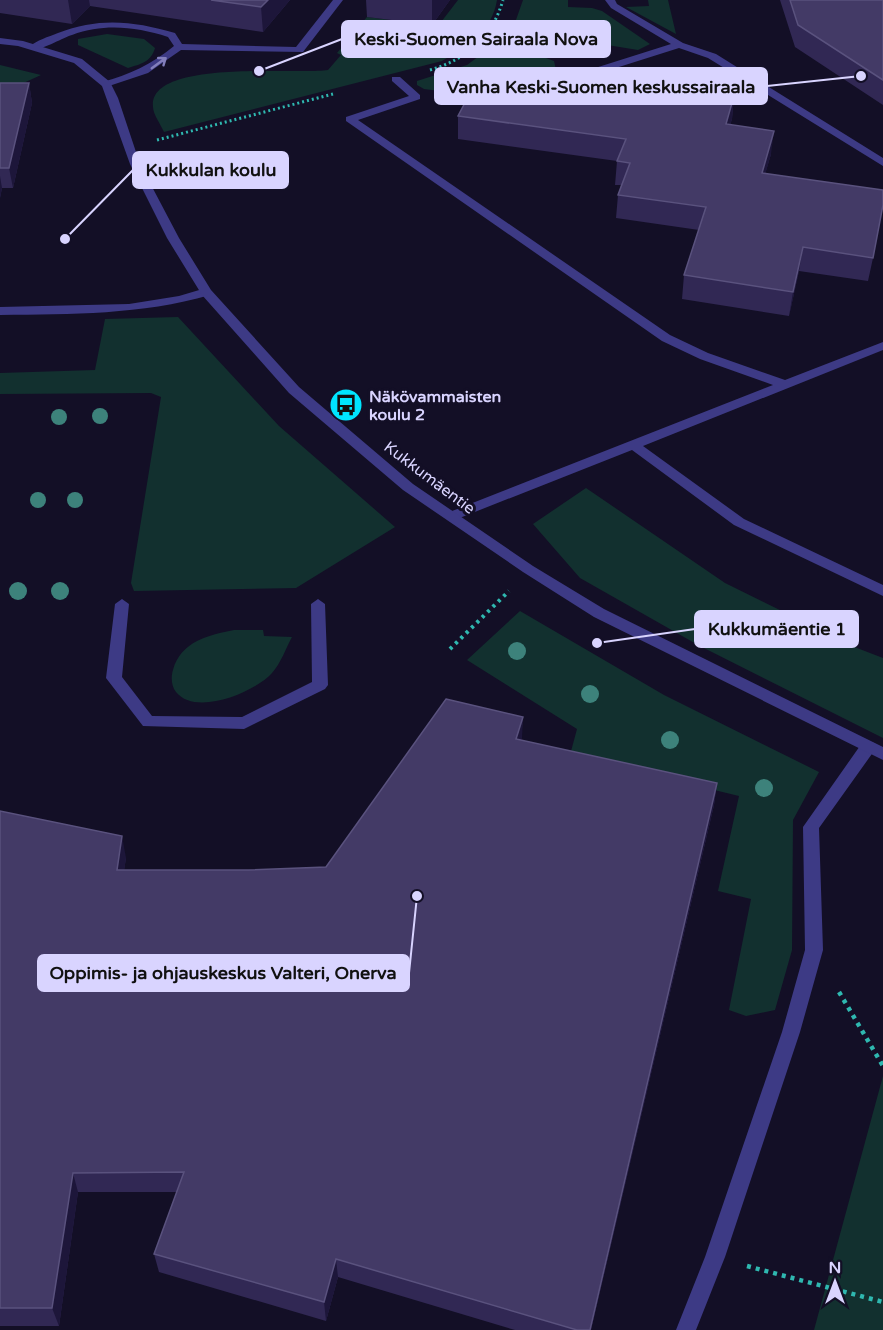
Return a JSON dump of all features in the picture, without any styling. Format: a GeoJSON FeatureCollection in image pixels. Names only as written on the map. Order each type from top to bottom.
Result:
{"type":"FeatureCollection","features":[{"type":"Feature","properties":{"kind":"street"},"geometry":{"type":"LineString","coordinates":[[106,84],[135,77],[158,66],[179,47],[299,50],[338,0]]}},
{"type":"Feature","properties":{"kind":"street"},"geometry":{"type":"LineString","coordinates":[[610,0],[614,6],[679,45],[712,56],[883,163]]}},
{"type":"Feature","properties":{"kind":"street"},"geometry":{"type":"LineString","coordinates":[[34,47],[73,30],[99,24],[125,23],[143,25],[172,35],[179,47]]}},
{"type":"Feature","properties":{"kind":"street","name":"Kukkumäentie"},"geometry":{"type":"LineString","coordinates":[[0,40],[34,47],[78,61],[106,84],[113,98],[135,164],[206,292],[294,390],[408,487],[528,569],[599,613],[876,750]]}},
{"type":"Feature","properties":{"kind":"street"},"geometry":{"type":"LineString","coordinates":[[558,83],[679,45]]}},
{"type":"Feature","properties":{"kind":"street"},"geometry":{"type":"LineString","coordinates":[[396,79],[416,97],[351,119],[666,338],[704,356],[786,385]]}},
{"type":"Feature","properties":{"kind":"street"},"geometry":{"type":"LineString","coordinates":[[0,311],[136,309],[179,301],[206,292]]}},
{"type":"Feature","properties":{"kind":"street"},"geometry":{"type":"LineString","coordinates":[[452,516],[883,346]]}},
{"type":"Feature","properties":{"kind":"street"},"geometry":{"type":"LineString","coordinates":[[632,444],[739,522],[883,591]]}},
{"type":"Feature","properties":{"kind":"street"},"geometry":{"type":"LineString","coordinates":[[122,604],[114,678],[148,722],[244,723],[320,685],[318,604]]}},
{"type":"Feature","properties":{"kind":"street"},"geometry":{"type":"LineString","coordinates":[[686,1330],[714,1257],[790,1032],[814,950],[812,827],[850,770],[876,750]]}},
{"type":"Feature","properties":{"kind":"path"},"geometry":{"type":"LineString","coordinates":[[396,79],[442,67],[463,58],[482,45],[500,14],[503,0]]}},
{"type":"Feature","properties":{"kind":"path"},"geometry":{"type":"LineString","coordinates":[[131,148],[340,93]]}},
{"type":"Feature","properties":{"kind":"path"},"geometry":{"type":"LineString","coordinates":[[814,950],[883,1066]]}},
{"type":"Feature","properties":{"kind":"path"},"geometry":{"type":"LineString","coordinates":[[714,1257],[883,1302]]}},
{"type":"Feature","properties":{"kind":"green space"},"geometry":{"type":"Polygon","coordinates":[[[458,0],[497,0],[490,21],[477,37],[442,61],[164,132],[154,113],[153,107],[158,92],[174,81],[199,75],[228,72],[328,70],[341,55],[337,53],[367,17],[438,26],[458,0]]]}},
{"type":"Feature","properties":{"kind":"green space"},"geometry":{"type":"Polygon","coordinates":[[[523,0],[568,0],[568,7],[592,8],[602,11],[650,44],[638,50],[601,44],[611,34],[606,31],[607,28],[575,20],[532,49],[532,53],[554,61],[557,74],[528,80],[517,101],[424,89],[417,85],[417,81],[467,65],[494,45],[502,46],[511,34],[523,0]]]}},
{"type":"Feature","properties":{"kind":"green space"},"geometry":{"type":"Polygon","coordinates":[[[648,0],[668,0],[676,34],[626,7],[649,6],[648,0]]]}},
{"type":"Feature","properties":{"kind":"green space"},"geometry":{"type":"Polygon","coordinates":[[[107,34],[144,39],[155,48],[148,59],[128,68],[78,45],[78,39],[107,34]]]}},
{"type":"Feature","properties":{"kind":"green space"},"geometry":{"type":"Polygon","coordinates":[[[0,65],[41,75],[19,85],[0,88],[0,65]]]}},
{"type":"Feature","properties":{"kind":"green space"},"geometry":{"type":"Polygon","coordinates":[[[178,317],[279,426],[395,527],[296,588],[134,591],[131,583],[161,397],[151,393],[0,394],[0,373],[95,370],[105,319],[178,317]]]}},
{"type":"Feature","properties":{"kind":"green space"},"geometry":{"type":"Polygon","coordinates":[[[586,488],[725,583],[857,648],[883,658],[883,738],[698,645],[580,578],[533,524],[586,488]]]}},
{"type":"Feature","properties":{"kind":"green space"},"geometry":{"type":"Polygon","coordinates":[[[520,611],[664,695],[819,772],[793,820],[792,950],[775,1010],[746,1016],[729,1010],[751,899],[718,891],[739,796],[570,755],[577,729],[467,660],[520,611]]]}},
{"type":"Feature","properties":{"kind":"green space"},"geometry":{"type":"Polygon","coordinates":[[[234,630],[263,630],[264,636],[292,637],[272,673],[253,688],[211,702],[185,699],[176,692],[172,684],[172,672],[182,652],[206,637],[234,630]]]}},
{"type":"Feature","properties":{"kind":"green space"},"geometry":{"type":"Polygon","coordinates":[[[883,1076],[883,1330],[814,1330],[883,1076]]]}},
{"type":"Feature","properties":{"kind":"building"},"geometry":{"type":"Polygon","coordinates":[[[211,0],[268,0],[261,7],[211,0]]]}},
{"type":"Feature","properties":{"kind":"building"},"geometry":{"type":"Polygon","coordinates":[[[790,0],[883,0],[883,80],[798,25],[790,0]]]}},
{"type":"Feature","properties":{"kind":"building"},"geometry":{"type":"Polygon","coordinates":[[[476,82],[640,103],[647,85],[734,96],[726,124],[774,131],[762,173],[883,190],[883,205],[873,258],[803,247],[793,292],[684,275],[706,207],[618,195],[630,163],[617,161],[626,139],[458,116],[476,82]]]}},
{"type":"Feature","properties":{"kind":"building"},"geometry":{"type":"Polygon","coordinates":[[[0,83],[29,83],[9,168],[0,168],[0,83]]]}},
{"type":"Feature","properties":{"kind":"building"},"geometry":{"type":"Polygon","coordinates":[[[446,699],[523,717],[516,739],[717,783],[590,1330],[577,1330],[336,1259],[324,1302],[154,1254],[184,1172],[73,1173],[52,1308],[0,1308],[0,811],[122,836],[117,870],[248,870],[326,867],[446,699]]]}},
{"type":"Feature","properties":{"kind":"place","name":"Keski-Suomen Sairaala Nova"},"geometry":{"type":"Point","coordinates":[259,71]}},
{"type":"Feature","properties":{"kind":"place","name":"Vanha Keski-Suomen keskussairaala"},"geometry":{"type":"Point","coordinates":[861,76]}},
{"type":"Feature","properties":{"kind":"place","name":"Kukkulan koulu"},"geometry":{"type":"Point","coordinates":[65,239]}},
{"type":"Feature","properties":{"kind":"place","name":"Näkövammaisten koulu 2"},"geometry":{"type":"Point","coordinates":[346,405]}},
{"type":"Feature","properties":{"kind":"place","name":"Kukkumäentie 1"},"geometry":{"type":"Point","coordinates":[597,643]}},
{"type":"Feature","properties":{"kind":"place","name":"Oppimis- ja ohjauskeskus Valteri, Onerva"},"geometry":{"type":"Point","coordinates":[417,896]}}]}
